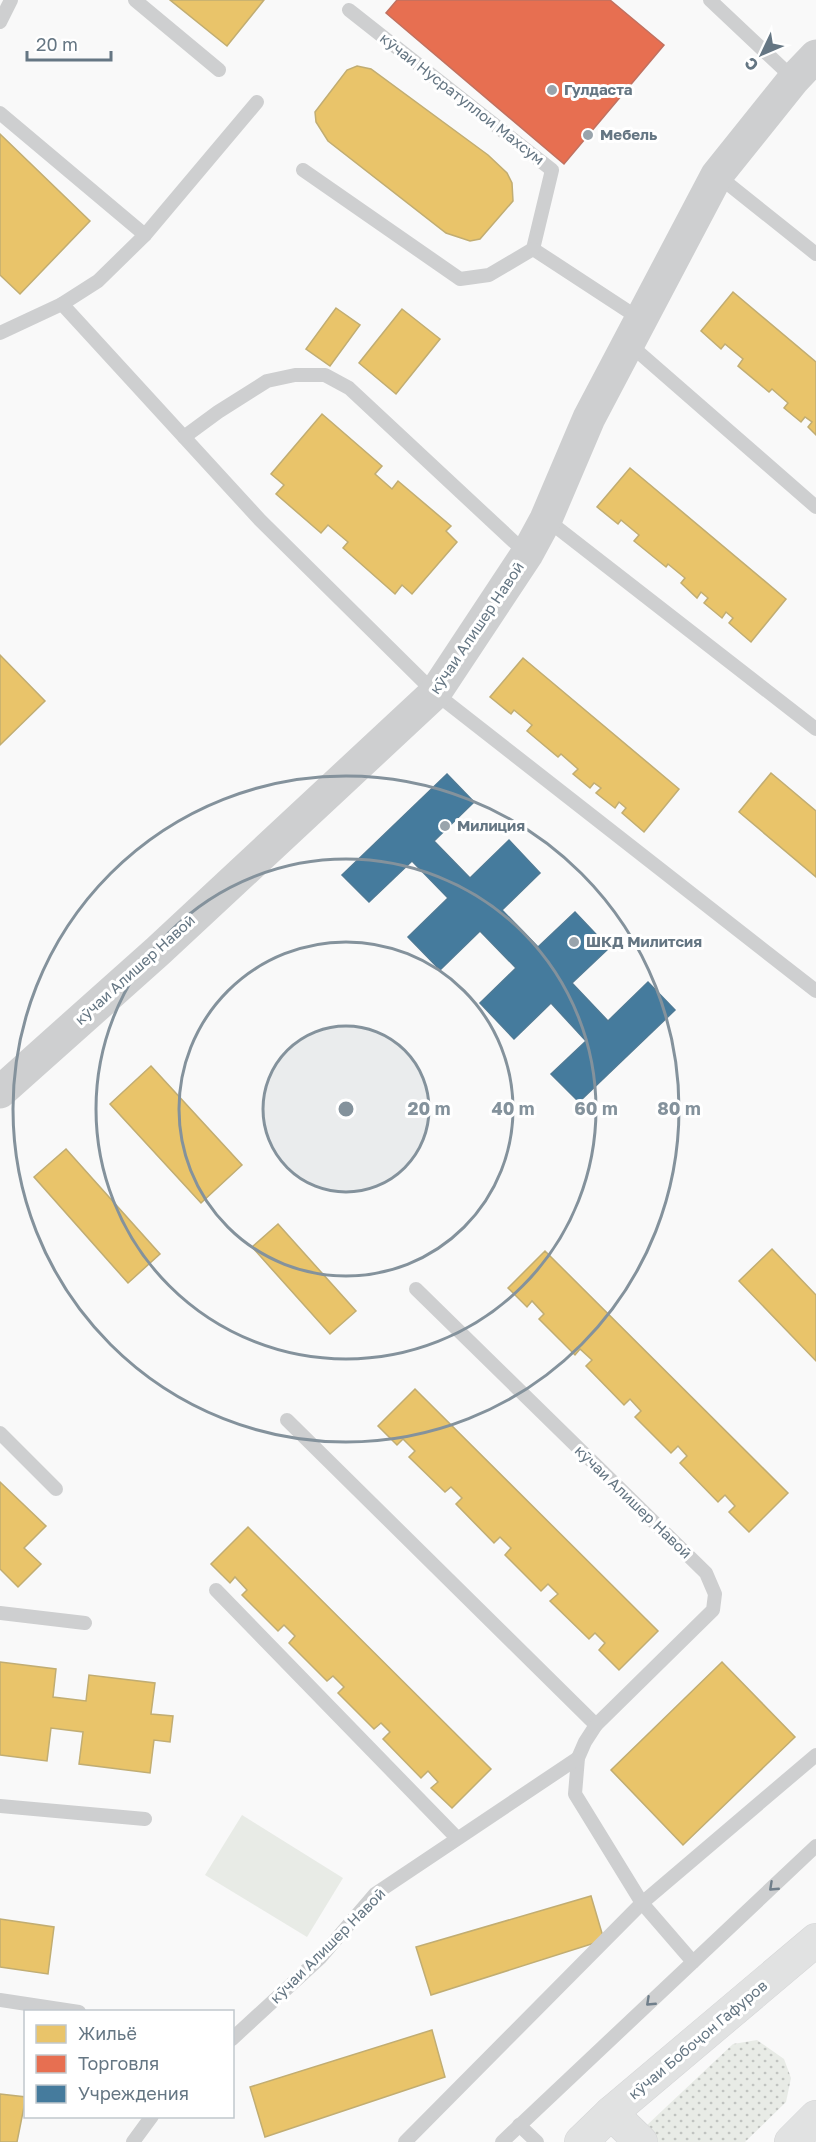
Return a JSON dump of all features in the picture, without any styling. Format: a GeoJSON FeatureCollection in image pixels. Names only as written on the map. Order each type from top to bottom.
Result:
{"type":"FeatureCollection","features":[{"type":"Feature","properties":{"kind":"main road","name":"кӯчаи Бобоҷон Гафуров"},"geometry":{"type":"LineString","coordinates":[[581,2142],[611,2113],[816,1940]]}},
{"type":"Feature","properties":{"kind":"main road"},"geometry":{"type":"LineString","coordinates":[[611,2113],[641,2142]]}},
{"type":"Feature","properties":{"kind":"main road"},"geometry":{"type":"LineString","coordinates":[[791,2142],[816,2117]]}},
{"type":"Feature","properties":{"kind":"street","name":"кӯчаи Алишер Навоӣ"},"geometry":{"type":"LineString","coordinates":[[0,1092],[166,943],[435,693],[527,554],[546,519],[589,418],[717,175],[805,68]]}},
{"type":"Feature","properties":{"kind":"lane"},"geometry":{"type":"LineString","coordinates":[[1,16],[11,0]]}},
{"type":"Feature","properties":{"kind":"lane"},"geometry":{"type":"LineString","coordinates":[[135,0],[219,70]]}},
{"type":"Feature","properties":{"kind":"lane"},"geometry":{"type":"LineString","coordinates":[[710,0],[805,68]]}},
{"type":"Feature","properties":{"kind":"lane","name":"кӯчаи Нусратуллои Махсум"},"geometry":{"type":"LineString","coordinates":[[349,10],[552,170],[533,249]]}},
{"type":"Feature","properties":{"kind":"lane"},"geometry":{"type":"LineString","coordinates":[[1,331],[62,303],[98,281],[145,235],[256,102]]}},
{"type":"Feature","properties":{"kind":"lane"},"geometry":{"type":"LineString","coordinates":[[0,113],[145,235]]}},
{"type":"Feature","properties":{"kind":"lane"},"geometry":{"type":"LineString","coordinates":[[303,170],[460,279],[489,275],[533,249],[634,331],[816,507]]}},
{"type":"Feature","properties":{"kind":"lane"},"geometry":{"type":"LineString","coordinates":[[717,175],[816,254]]}},
{"type":"Feature","properties":{"kind":"lane"},"geometry":{"type":"LineString","coordinates":[[62,303],[260,520],[435,693],[816,991]]}},
{"type":"Feature","properties":{"kind":"lane"},"geometry":{"type":"LineString","coordinates":[[184,437],[267,381],[295,375],[325,375],[349,388],[527,554]]}},
{"type":"Feature","properties":{"kind":"lane"},"geometry":{"type":"LineString","coordinates":[[546,519],[816,729]]}},
{"type":"Feature","properties":{"kind":"lane","name":"кӯчаи Алишер Навоӣ"},"geometry":{"type":"LineString","coordinates":[[416,1289],[706,1573],[715,1594],[713,1610],[596,1725],[578,1758],[574,1794],[642,1903],[693,1962]]}},
{"type":"Feature","properties":{"kind":"lane"},"geometry":{"type":"LineString","coordinates":[[287,1420],[596,1725]]}},
{"type":"Feature","properties":{"kind":"lane"},"geometry":{"type":"LineString","coordinates":[[0,1433],[56,1489]]}},
{"type":"Feature","properties":{"kind":"lane"},"geometry":{"type":"LineString","coordinates":[[216,1590],[457,1838]]}},
{"type":"Feature","properties":{"kind":"lane"},"geometry":{"type":"LineString","coordinates":[[0,1613],[85,1623]]}},
{"type":"Feature","properties":{"kind":"lane"},"geometry":{"type":"LineString","coordinates":[[405,2142],[642,1903],[816,1755]]}},
{"type":"Feature","properties":{"kind":"lane","name":"кӯчаи Алишер Навоӣ"},"geometry":{"type":"LineString","coordinates":[[234,2037],[321,1957],[375,1894],[578,1758]]}},
{"type":"Feature","properties":{"kind":"lane"},"geometry":{"type":"LineString","coordinates":[[0,1806],[145,1819]]}},
{"type":"Feature","properties":{"kind":"lane"},"geometry":{"type":"LineString","coordinates":[[502,2142],[816,1846]]}},
{"type":"Feature","properties":{"kind":"lane"},"geometry":{"type":"LineString","coordinates":[[0,2000],[66,2010]]}},
{"type":"Feature","properties":{"kind":"lane"},"geometry":{"type":"LineString","coordinates":[[133,2142],[151,2118]]}},
{"type":"Feature","properties":{"kind":"lane"},"geometry":{"type":"LineString","coordinates":[[519,2125],[537,2142]]}},
{"type":"Feature","properties":{"kind":"shaded area"},"geometry":{"type":"Polygon","coordinates":[[[242,1815],[343,1878],[307,1937],[205,1875],[242,1815]]]}},
{"type":"Feature","properties":{"kind":"shaded area"},"geometry":{"type":"Polygon","coordinates":[[[757,2040],[784,2059],[791,2078],[786,2102],[745,2142],[629,2142],[733,2044],[757,2040]]]}},
{"type":"Feature","properties":{"kind":"building: Жильё"},"geometry":{"type":"Polygon","coordinates":[[[170,0],[264,0],[227,46],[170,0]]]}},
{"type":"Feature","properties":{"kind":"building: Жильё"},"geometry":{"type":"Polygon","coordinates":[[[357,66],[371,69],[488,155],[507,173],[512,183],[513,201],[480,239],[470,241],[446,233],[328,141],[316,122],[315,112],[347,70],[357,66]]]}},
{"type":"Feature","properties":{"kind":"building: Жильё"},"geometry":{"type":"Polygon","coordinates":[[[0,134],[90,221],[20,294],[0,275],[0,134]]]}},
{"type":"Feature","properties":{"kind":"building: Жильё"},"geometry":{"type":"Polygon","coordinates":[[[733,292],[816,362],[816,435],[808,427],[812,422],[805,417],[801,422],[784,408],[788,403],[772,389],[769,392],[738,366],[743,359],[725,344],[721,349],[701,331],[733,292]]]}},
{"type":"Feature","properties":{"kind":"building: Жильё"},"geometry":{"type":"Polygon","coordinates":[[[336,308],[360,325],[330,366],[306,349],[336,308]]]}},
{"type":"Feature","properties":{"kind":"building: Жильё"},"geometry":{"type":"Polygon","coordinates":[[[402,309],[440,339],[396,394],[359,363],[402,309]]]}},
{"type":"Feature","properties":{"kind":"building: Жильё"},"geometry":{"type":"Polygon","coordinates":[[[322,414],[382,466],[375,474],[392,489],[398,481],[451,526],[446,531],[457,542],[412,594],[402,585],[395,594],[343,548],[348,542],[328,525],[321,533],[276,494],[284,485],[271,474],[322,414]]]}},
{"type":"Feature","properties":{"kind":"building: Жильё"},"geometry":{"type":"Polygon","coordinates":[[[630,468],[786,599],[751,642],[729,623],[733,618],[726,612],[722,618],[704,603],[708,598],[701,592],[697,598],[681,583],[685,578],[668,564],[666,567],[634,541],[639,535],[621,520],[618,524],[597,507],[630,468]]]}},
{"type":"Feature","properties":{"kind":"building: Жильё"},"geometry":{"type":"Polygon","coordinates":[[[0,655],[45,701],[0,745],[0,655]]]}},
{"type":"Feature","properties":{"kind":"building: Жильё"},"geometry":{"type":"Polygon","coordinates":[[[523,658],[679,789],[644,832],[622,813],[626,808],[619,802],[615,808],[596,793],[601,788],[594,783],[590,788],[573,774],[578,769],[561,754],[558,757],[527,731],[532,725],[514,710],[511,714],[490,697],[523,658]]]}},
{"type":"Feature","properties":{"kind":"building: Жильё"},"geometry":{"type":"Polygon","coordinates":[[[771,773],[816,811],[816,877],[739,812],[771,773]]]}},
{"type":"Feature","properties":{"kind":"building: Жильё"},"geometry":{"type":"Polygon","coordinates":[[[151,1066],[242,1165],[201,1203],[110,1104],[151,1066]]]}},
{"type":"Feature","properties":{"kind":"building: Жильё"},"geometry":{"type":"Polygon","coordinates":[[[66,1149],[160,1254],[128,1283],[34,1177],[66,1149]]]}},
{"type":"Feature","properties":{"kind":"building: Жильё"},"geometry":{"type":"Polygon","coordinates":[[[278,1224],[356,1311],[330,1334],[252,1247],[278,1224]]]}},
{"type":"Feature","properties":{"kind":"building: Жильё"},"geometry":{"type":"Polygon","coordinates":[[[772,1249],[816,1295],[816,1361],[739,1281],[772,1249]]]}},
{"type":"Feature","properties":{"kind":"building: Жильё"},"geometry":{"type":"Polygon","coordinates":[[[545,1251],[788,1493],[749,1532],[729,1512],[735,1506],[725,1495],[718,1502],[680,1463],[687,1456],[678,1446],[671,1453],[635,1417],[641,1411],[630,1399],[624,1405],[586,1366],[592,1360],[580,1349],[575,1355],[539,1319],[544,1314],[532,1301],[527,1307],[508,1288],[545,1251]]]}},
{"type":"Feature","properties":{"kind":"building: Жильё"},"geometry":{"type":"Polygon","coordinates":[[[415,1389],[658,1631],[619,1670],[599,1650],[605,1643],[595,1633],[589,1639],[550,1601],[558,1594],[548,1584],[541,1591],[505,1555],[511,1548],[500,1537],[494,1543],[456,1504],[462,1498],[451,1487],[445,1492],[409,1457],[415,1451],[403,1439],[397,1445],[378,1426],[415,1389]]]}},
{"type":"Feature","properties":{"kind":"building: Жильё"},"geometry":{"type":"Polygon","coordinates":[[[0,1482],[46,1526],[24,1548],[41,1564],[18,1587],[0,1569],[0,1482]]]}},
{"type":"Feature","properties":{"kind":"building: Жильё"},"geometry":{"type":"Polygon","coordinates":[[[248,1527],[491,1769],[452,1808],[431,1788],[438,1782],[428,1771],[421,1778],[383,1739],[390,1732],[381,1723],[374,1729],[338,1693],[344,1687],[333,1676],[327,1681],[289,1643],[295,1636],[284,1625],[278,1631],[242,1595],[247,1590],[235,1577],[230,1583],[211,1564],[248,1527]]]}},
{"type":"Feature","properties":{"kind":"building: Жильё"},"geometry":{"type":"Polygon","coordinates":[[[0,1662],[56,1669],[53,1697],[86,1701],[89,1675],[155,1683],[151,1714],[173,1716],[170,1742],[154,1740],[150,1773],[79,1764],[83,1732],[51,1728],[47,1761],[0,1755],[0,1662]]]}},
{"type":"Feature","properties":{"kind":"building: Жильё"},"geometry":{"type":"Polygon","coordinates":[[[722,1662],[795,1737],[683,1845],[611,1770],[722,1662]]]}},
{"type":"Feature","properties":{"kind":"building: Жильё"},"geometry":{"type":"Polygon","coordinates":[[[591,1896],[604,1940],[431,1995],[416,1947],[591,1896]]]}},
{"type":"Feature","properties":{"kind":"building: Жильё"},"geometry":{"type":"Polygon","coordinates":[[[0,1919],[54,1927],[48,1974],[0,1967],[0,1919]]]}},
{"type":"Feature","properties":{"kind":"building: Жильё"},"geometry":{"type":"Polygon","coordinates":[[[432,2030],[445,2077],[265,2137],[250,2087],[432,2030]]]}},
{"type":"Feature","properties":{"kind":"building: Жильё"},"geometry":{"type":"Polygon","coordinates":[[[0,2094],[24,2097],[17,2142],[0,2142],[0,2094]]]}},
{"type":"Feature","properties":{"kind":"building: Торговля","name":"Гулдаста"},"geometry":{"type":"Polygon","coordinates":[[[397,0],[610,0],[664,45],[564,164],[386,13],[397,0]]]}},
{"type":"Feature","properties":{"kind":"building: Учреждения","name":"ШКД Милитсия"},"geometry":{"type":"Polygon","coordinates":[[[447,774],[474,802],[434,841],[470,878],[509,840],[540,873],[502,910],[538,947],[575,912],[609,948],[572,983],[608,1021],[648,982],[675,1010],[579,1102],[551,1074],[586,1041],[551,1003],[514,1039],[480,1003],[516,968],[480,931],[440,970],[408,937],[448,898],[412,861],[369,902],[342,875],[447,774]]]}},
{"type":"Feature","properties":{"kind":"place","name":"Гулдаста"},"geometry":{"type":"Point","coordinates":[552,90]}},
{"type":"Feature","properties":{"kind":"place","name":"Мебель"},"geometry":{"type":"Point","coordinates":[588,135]}},
{"type":"Feature","properties":{"kind":"place","name":"Милиция"},"geometry":{"type":"Point","coordinates":[445,826]}},
{"type":"Feature","properties":{"kind":"place","name":"ШКД Милитсия"},"geometry":{"type":"Point","coordinates":[574,942]}}]}
